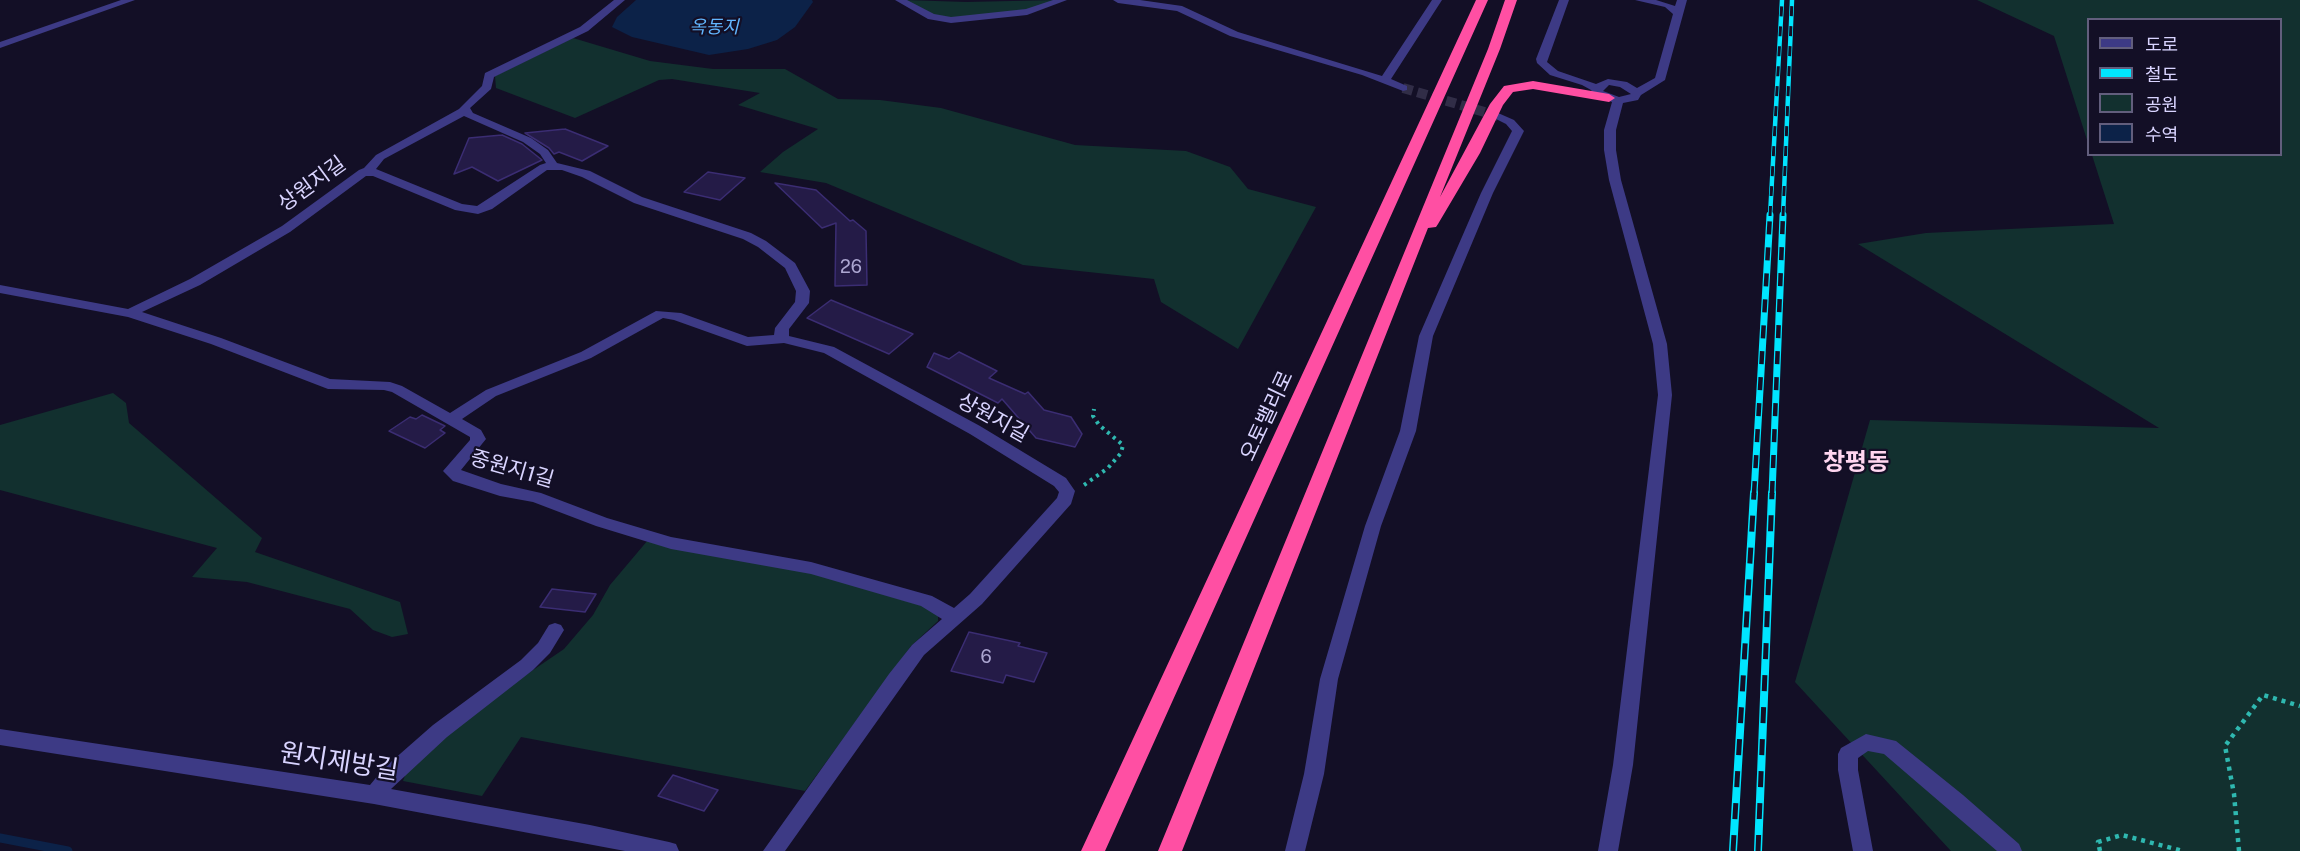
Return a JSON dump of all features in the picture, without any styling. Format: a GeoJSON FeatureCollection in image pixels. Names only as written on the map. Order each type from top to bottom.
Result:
{"type":"FeatureCollection","features":[{"type":"Feature","properties":{"kind":"highway","name":"오토밸리로"},"geometry":{"type":"LineString","coordinates":[[1093,851],[1471,30],[1482,0]]}},
{"type":"Feature","properties":{"kind":"highway"},"geometry":{"type":"LineString","coordinates":[[1170,851],[1494,49],[1511,0]]}},
{"type":"Feature","properties":{"kind":"highway"},"geometry":{"type":"LineString","coordinates":[[1401,275],[1473,153],[1497,104],[1509,89],[1533,85],[1613,99]]}},
{"type":"Feature","properties":{"kind":"street"},"geometry":{"type":"LineString","coordinates":[[0,45],[130,0]]}},
{"type":"Feature","properties":{"kind":"street"},"geometry":{"type":"LineString","coordinates":[[368,171],[380,157],[464,111],[466,104],[487,87],[489,75],[584,29],[620,0]]}},
{"type":"Feature","properties":{"kind":"street"},"geometry":{"type":"LineString","coordinates":[[900,0],[931,17],[951,20],[1027,12],[1062,0]]}},
{"type":"Feature","properties":{"kind":"street"},"geometry":{"type":"LineString","coordinates":[[1118,0],[1179,8],[1234,34],[1286,47],[1403,88]]}},
{"type":"Feature","properties":{"kind":"street"},"geometry":{"type":"LineString","coordinates":[[1385,80],[1437,0]]}},
{"type":"Feature","properties":{"kind":"street"},"geometry":{"type":"LineString","coordinates":[[1564,0],[1540,59],[1542,63],[1554,73],[1579,80],[1596,88],[1598,93],[1613,99],[1629,100],[1660,80],[1679,4],[1668,5],[1640,0]]}},
{"type":"Feature","properties":{"kind":"street"},"geometry":{"type":"LineString","coordinates":[[1596,88],[1600,84],[1616,83],[1632,88],[1637,93]]}},
{"type":"Feature","properties":{"kind":"street"},"geometry":{"type":"LineString","coordinates":[[1608,851],[1625,743],[1665,395],[1660,344],[1615,180],[1610,150],[1613,99]]}},
{"type":"Feature","properties":{"kind":"street"},"geometry":{"type":"LineString","coordinates":[[451,419],[491,393],[586,356],[661,314],[676,316],[747,342],[760,343],[784,339],[780,334],[782,328],[802,303],[804,297],[790,266],[777,254],[747,236],[648,204],[586,174],[553,165],[544,152],[527,140],[464,111]]}},
{"type":"Feature","properties":{"kind":"street"},"geometry":{"type":"LineString","coordinates":[[1295,851],[1314,774],[1329,679],[1373,526],[1408,431],[1426,336],[1487,193],[1518,131],[1510,122],[1498,116]]}},
{"type":"Feature","properties":{"kind":"street","name":"상원지길"},"geometry":{"type":"LineString","coordinates":[[130,313],[237,259],[286,229],[350,180],[368,171],[459,207],[478,210],[488,206],[537,171],[553,165]]}},
{"type":"Feature","properties":{"kind":"street","name":"중원지1길"},"geometry":{"type":"LineString","coordinates":[[0,289],[47,295],[130,313],[216,341],[328,384],[385,385],[397,388],[476,434],[478,439],[451,471],[459,477],[500,490],[535,496],[602,522],[661,540],[811,568],[926,602],[954,617]]}},
{"type":"Feature","properties":{"kind":"street","name":"상원지길"},"geometry":{"type":"LineString","coordinates":[[784,339],[830,350],[1032,463],[1060,482],[1067,491]]}},
{"type":"Feature","properties":{"kind":"street"},"geometry":{"type":"LineString","coordinates":[[773,851],[918,650],[991,583],[1065,500],[1067,491]]}},
{"type":"Feature","properties":{"kind":"street"},"geometry":{"type":"LineString","coordinates":[[374,795],[391,774],[440,731],[527,664],[544,648],[555,630]]}},
{"type":"Feature","properties":{"kind":"street","name":"원지제방길"},"geometry":{"type":"LineString","coordinates":[[0,736],[374,795],[590,834],[669,851]]}},
{"type":"Feature","properties":{"kind":"street"},"geometry":{"type":"LineString","coordinates":[[1863,851],[1848,770],[1848,754],[1866,742],[1888,747],[1956,801],[2012,851]]}},
{"type":"Feature","properties":{"kind":"path"},"geometry":{"type":"LineString","coordinates":[[1067,491],[1080,487],[1100,475],[1121,453],[1123,445],[1120,440],[1099,425],[1093,416],[1095,409]]}},
{"type":"Feature","properties":{"kind":"path"},"geometry":{"type":"LineString","coordinates":[[2239,851],[2234,794],[2225,746],[2263,695],[2300,706]]}},
{"type":"Feature","properties":{"kind":"path"},"geometry":{"type":"LineString","coordinates":[[2100,851],[2098,842],[2122,835],[2183,851]]}},
{"type":"Feature","properties":{"kind":"green space"},"geometry":{"type":"Polygon","coordinates":[[[905,0],[966,2],[1058,0],[1038,8],[963,18],[934,16],[905,0]]]}},
{"type":"Feature","properties":{"kind":"green space"},"geometry":{"type":"Polygon","coordinates":[[[1977,0],[2300,0],[2300,851],[1951,851],[1795,682],[1870,420],[2159,428],[1858,244],[1926,233],[2114,224],[2092,156],[2282,156],[2282,18],[2087,18],[2087,140],[2054,36],[1977,0]]]}},
{"type":"Feature","properties":{"kind":"green space"},"geometry":{"type":"Polygon","coordinates":[[[573,38],[650,61],[713,69],[785,69],[838,99],[880,100],[941,108],[1075,145],[1186,151],[1230,167],[1248,189],[1316,207],[1238,349],[1161,302],[1154,279],[1023,265],[826,183],[760,172],[783,152],[818,129],[738,105],[760,93],[672,79],[659,80],[575,118],[496,88],[495,76],[573,38]]]}},
{"type":"Feature","properties":{"kind":"green space"},"geometry":{"type":"Polygon","coordinates":[[[113,393],[126,403],[129,423],[262,538],[255,552],[400,602],[408,634],[392,637],[373,630],[350,609],[247,582],[192,577],[217,548],[0,490],[0,425],[113,393]]]}},
{"type":"Feature","properties":{"kind":"green space"},"geometry":{"type":"Polygon","coordinates":[[[648,540],[808,572],[923,606],[938,613],[938,621],[911,646],[805,791],[521,737],[482,796],[403,781],[408,767],[473,711],[564,649],[593,615],[610,585],[648,540]]]}},
{"type":"Feature","properties":{"kind":"water","name":"옥동지"},"geometry":{"type":"Polygon","coordinates":[[[636,0],[812,0],[813,2],[795,27],[777,40],[748,49],[709,55],[632,37],[612,27],[617,17],[636,0]]]}},
{"type":"Feature","properties":{"kind":"building"},"geometry":{"type":"Polygon","coordinates":[[[565,129],[608,146],[582,161],[559,152],[554,154],[549,148],[525,133],[565,129]]]}},
{"type":"Feature","properties":{"kind":"building"},"geometry":{"type":"Polygon","coordinates":[[[502,135],[522,144],[542,160],[498,181],[472,167],[454,174],[469,138],[502,135]]]}},
{"type":"Feature","properties":{"kind":"building"},"geometry":{"type":"Polygon","coordinates":[[[708,172],[745,178],[720,200],[684,192],[708,172]]]}},
{"type":"Feature","properties":{"kind":"building"},"geometry":{"type":"Polygon","coordinates":[[[775,183],[816,190],[850,221],[853,220],[866,231],[867,285],[835,286],[836,223],[822,228],[775,183]]]}},
{"type":"Feature","properties":{"kind":"building"},"geometry":{"type":"Polygon","coordinates":[[[831,300],[913,334],[889,354],[807,318],[831,300]]]}},
{"type":"Feature","properties":{"kind":"building"},"geometry":{"type":"Polygon","coordinates":[[[959,352],[997,371],[989,378],[1025,394],[1028,392],[1044,410],[1071,417],[1082,434],[1075,447],[1036,438],[1002,399],[998,403],[927,367],[934,353],[949,359],[959,352]]]}},
{"type":"Feature","properties":{"kind":"building"},"geometry":{"type":"Polygon","coordinates":[[[422,415],[445,426],[440,430],[445,433],[425,448],[389,431],[410,417],[416,419],[422,415]]]}},
{"type":"Feature","properties":{"kind":"building"},"geometry":{"type":"Polygon","coordinates":[[[552,589],[596,594],[585,612],[540,607],[552,589]]]}},
{"type":"Feature","properties":{"kind":"building"},"geometry":{"type":"Polygon","coordinates":[[[969,632],[1020,643],[1018,646],[1047,653],[1034,682],[1006,675],[1003,683],[951,671],[969,632]]]}},
{"type":"Feature","properties":{"kind":"building"},"geometry":{"type":"Polygon","coordinates":[[[673,775],[718,790],[704,811],[658,796],[673,775]]]}},
{"type":"Feature","properties":{"kind":"waterway"},"geometry":{"type":"LineString","coordinates":[[0,838],[68,851]]}},
{"type":"Feature","properties":{"kind":"tunnel"},"geometry":{"type":"LineString","coordinates":[[1403,88],[1498,116]]}},
{"type":"Feature","properties":{"kind":"railway"},"geometry":{"type":"LineString","coordinates":[[1770,216],[1782,0]]}},
{"type":"Feature","properties":{"kind":"railway"},"geometry":{"type":"LineString","coordinates":[[1783,216],[1792,0]]}},
{"type":"Feature","properties":{"kind":"railway"},"geometry":{"type":"LineString","coordinates":[[1754,494],[1770,215]]}},
{"type":"Feature","properties":{"kind":"railway"},"geometry":{"type":"LineString","coordinates":[[1772,494],[1783,215]]}},
{"type":"Feature","properties":{"kind":"railway"},"geometry":{"type":"LineString","coordinates":[[1733,851],[1754,493]]}},
{"type":"Feature","properties":{"kind":"railway"},"geometry":{"type":"LineString","coordinates":[[1758,851],[1772,493]]}},
{"type":"Feature","properties":{"kind":"district","name":"창평동"},"geometry":{"type":"Point","coordinates":[1856,463]}}]}
